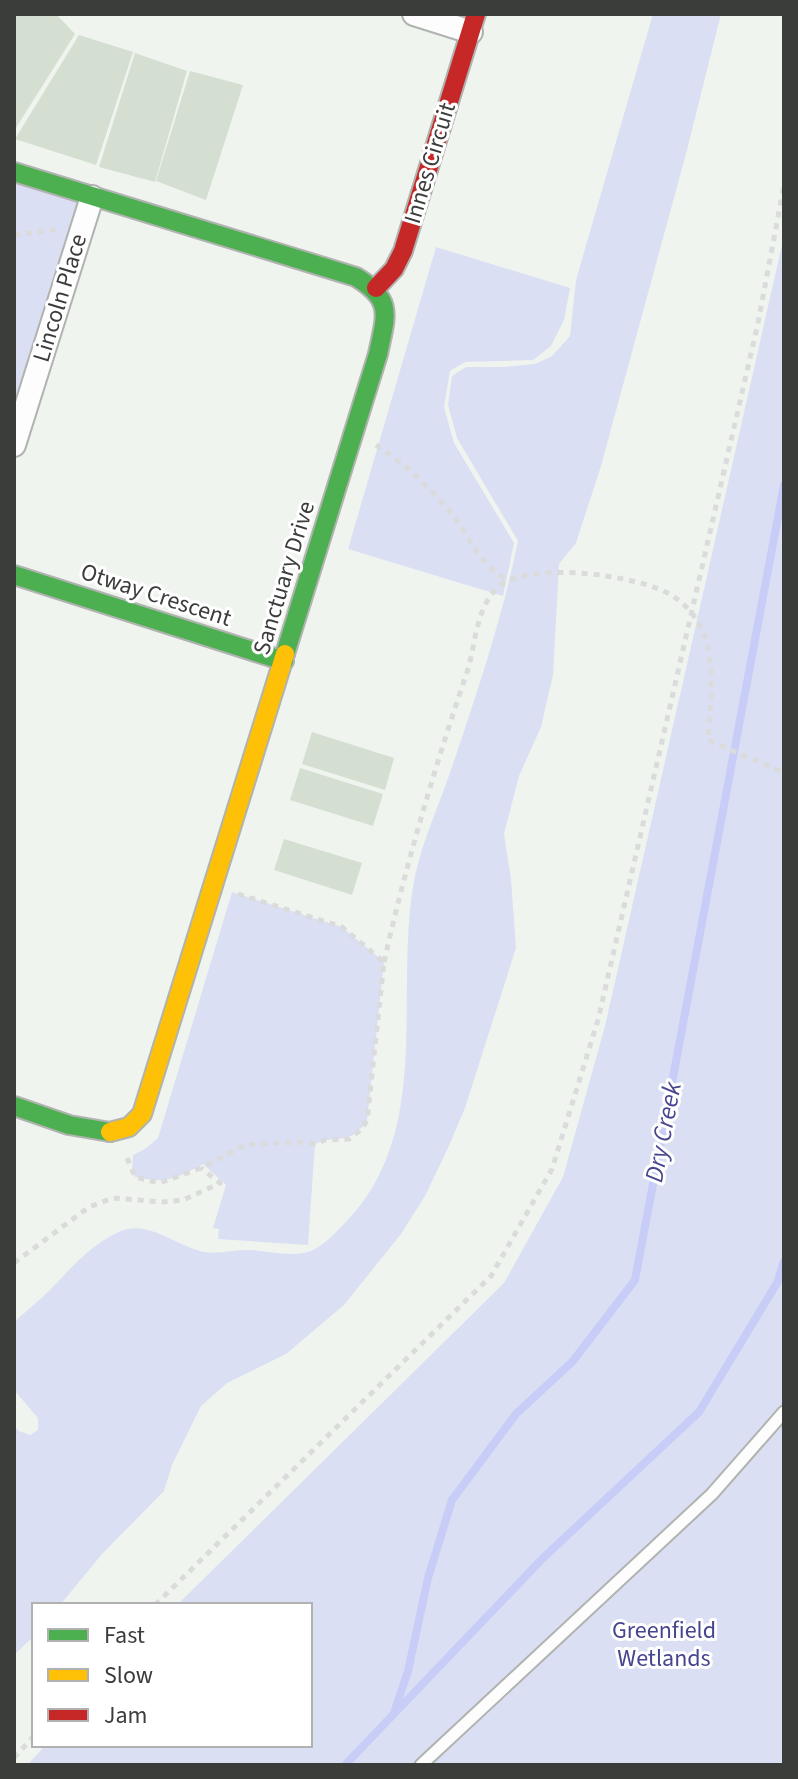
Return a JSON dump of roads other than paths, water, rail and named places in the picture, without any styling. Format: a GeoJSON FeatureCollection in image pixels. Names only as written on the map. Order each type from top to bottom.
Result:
{"type":"FeatureCollection","features":[{"type":"Feature","properties":{"kind":"street","name":"Innes Circuit"},"geometry":{"type":"LineString","coordinates":[[376,288],[394,269],[403,251],[473,23],[414,14]]}},
{"type":"Feature","properties":{"kind":"street"},"geometry":{"type":"LineString","coordinates":[[14,172],[356,277],[376,288]]}},
{"type":"Feature","properties":{"kind":"street","name":"Lincoln Place"},"geometry":{"type":"LineString","coordinates":[[14,445],[92,197]]}},
{"type":"Feature","properties":{"kind":"street","name":"Sanctuary Drive"},"geometry":{"type":"LineString","coordinates":[[14,1106],[92,1130],[117,1131],[134,1124],[142,1114],[378,354],[386,316],[385,298],[376,288]]}},
{"type":"Feature","properties":{"kind":"street","name":"Otway Crescent"},"geometry":{"type":"LineString","coordinates":[[14,575],[284,661]]}},
{"type":"Feature","properties":{"kind":"lane"},"geometry":{"type":"LineString","coordinates":[[421,1765],[712,1494],[784,1412]]}},
{"type":"Feature","properties":{"kind":"waterway","name":"Dry Creek"},"geometry":{"type":"LineString","coordinates":[[394,1713],[408,1671],[428,1578],[452,1500],[516,1414],[573,1361],[635,1280],[784,485]]}},
{"type":"Feature","properties":{"kind":"waterway","name":"Dry Creek"},"geometry":{"type":"LineString","coordinates":[[345,1765],[543,1558],[699,1412],[777,1283],[784,1261]]}},
{"type":"Feature","properties":{"kind":"park label","name":"Greenfield Wetlands"},"geometry":{"type":"Point","coordinates":[664,1644]}}]}
